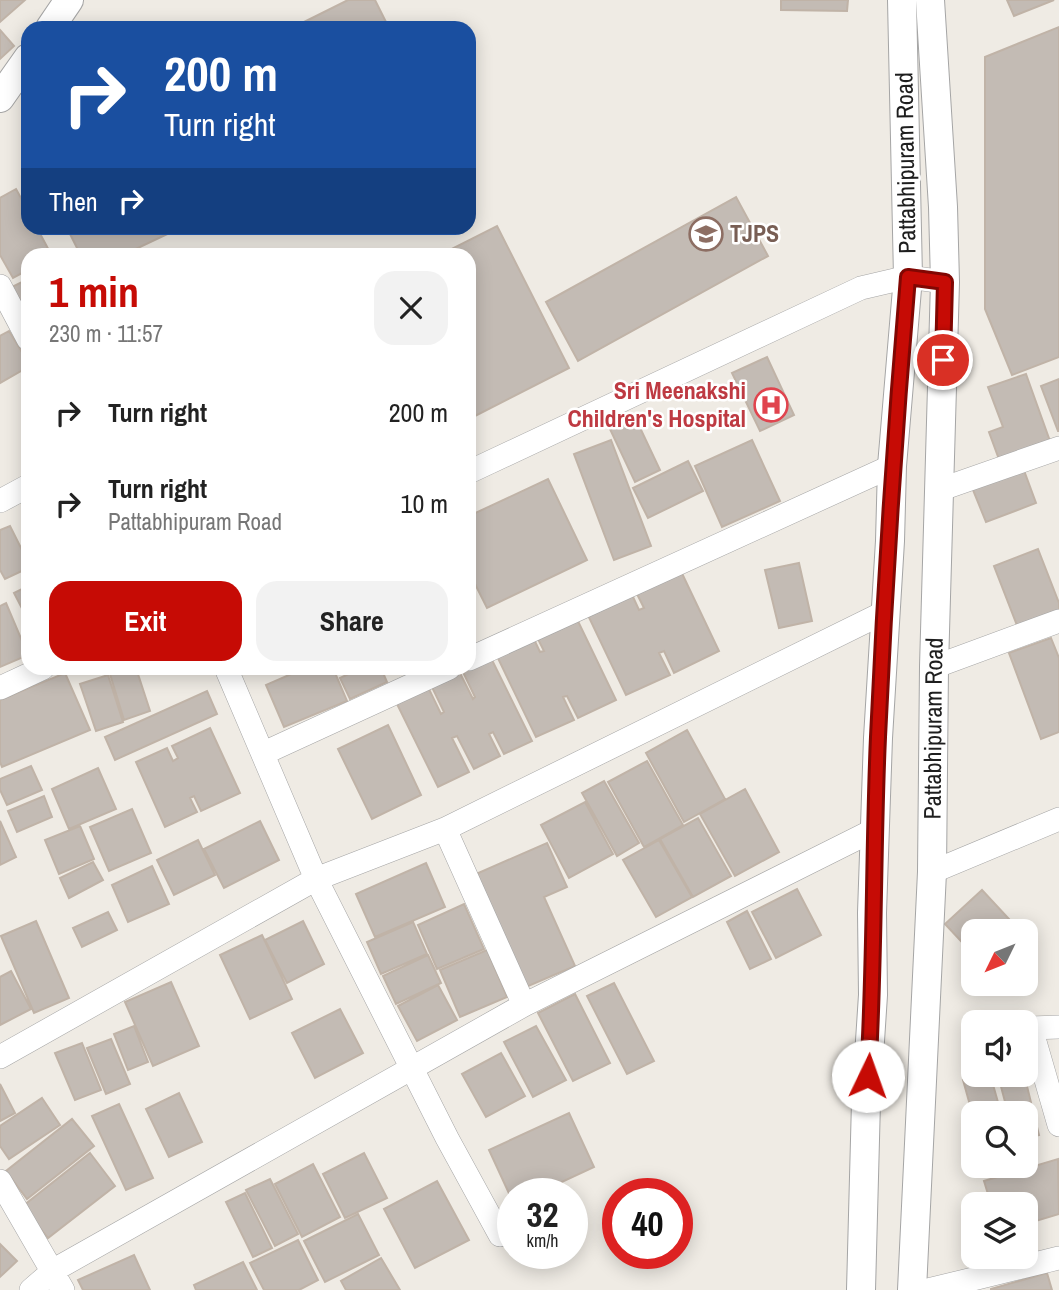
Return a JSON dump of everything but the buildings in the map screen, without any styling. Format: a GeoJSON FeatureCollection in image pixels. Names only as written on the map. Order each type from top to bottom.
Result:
{"type":"FeatureCollection","features":[{"type":"Feature","properties":{"kind":"street"},"geometry":{"type":"LineString","coordinates":[[55,21],[69,0]]}},
{"type":"Feature","properties":{"kind":"street","name":"Pattabhipuram Road"},"geometry":{"type":"LineString","coordinates":[[861,1290],[866,1102],[873,995],[872,913],[878,738],[892,466],[908,277],[902,0]]}},
{"type":"Feature","properties":{"kind":"street","name":"Pattabhipuram Road"},"geometry":{"type":"LineString","coordinates":[[912,1290],[932,872],[933,667],[945,282],[930,0]]}},
{"type":"Feature","properties":{"kind":"street"},"geometry":{"type":"LineString","coordinates":[[0,98],[21,68]]}},
{"type":"Feature","properties":{"kind":"street"},"geometry":{"type":"LineString","coordinates":[[476,469],[861,288],[908,277],[945,282]]}},
{"type":"Feature","properties":{"kind":"street"},"geometry":{"type":"LineString","coordinates":[[0,286],[21,326]]}},
{"type":"Feature","properties":{"kind":"street"},"geometry":{"type":"LineString","coordinates":[[939,491],[1059,448]]}},
{"type":"Feature","properties":{"kind":"street"},"geometry":{"type":"LineString","coordinates":[[476,656],[892,466]]}},
{"type":"Feature","properties":{"kind":"street"},"geometry":{"type":"LineString","coordinates":[[0,501],[21,490]]}},
{"type":"Feature","properties":{"kind":"street"},"geometry":{"type":"LineString","coordinates":[[0,1057],[316,879],[445,830],[885,612]]}},
{"type":"Feature","properties":{"kind":"street"},"geometry":{"type":"LineString","coordinates":[[933,667],[1059,621]]}},
{"type":"Feature","properties":{"kind":"street"},"geometry":{"type":"LineString","coordinates":[[0,688],[29,675]]}},
{"type":"Feature","properties":{"kind":"street"},"geometry":{"type":"LineString","coordinates":[[229,675],[316,879],[447,1138],[497,1230]]}},
{"type":"Feature","properties":{"kind":"street"},"geometry":{"type":"LineString","coordinates":[[264,753],[434,675]]}},
{"type":"Feature","properties":{"kind":"street"},"geometry":{"type":"LineString","coordinates":[[932,872],[1059,819]]}},
{"type":"Feature","properties":{"kind":"street"},"geometry":{"type":"LineString","coordinates":[[31,1290],[59,1280],[412,1066],[524,1005],[876,829]]}},
{"type":"Feature","properties":{"kind":"street"},"geometry":{"type":"LineString","coordinates":[[445,830],[524,1005]]}},
{"type":"Feature","properties":{"kind":"street"},"geometry":{"type":"LineString","coordinates":[[1059,1027],[1031,1028],[1059,1125]]}},
{"type":"Feature","properties":{"kind":"street"},"geometry":{"type":"LineString","coordinates":[[0,1181],[59,1280]]}},
{"type":"Feature","properties":{"kind":"street"},"geometry":{"type":"LineString","coordinates":[[928,1290],[1059,1258]]}},
{"type":"Feature","properties":{"kind":"place","name":"TJPS"},"geometry":{"type":"Point","coordinates":[706,234]}},
{"type":"Feature","properties":{"kind":"place","name":"Sri Meenakshi Children's Hospital"},"geometry":{"type":"Point","coordinates":[771,405]}},
{"type":"Feature","properties":{"kind":"route"},"geometry":{"type":"LineString","coordinates":[[868,1076],[873,995],[872,913],[878,738],[892,466],[908,277],[945,282],[943,360]]}}]}
